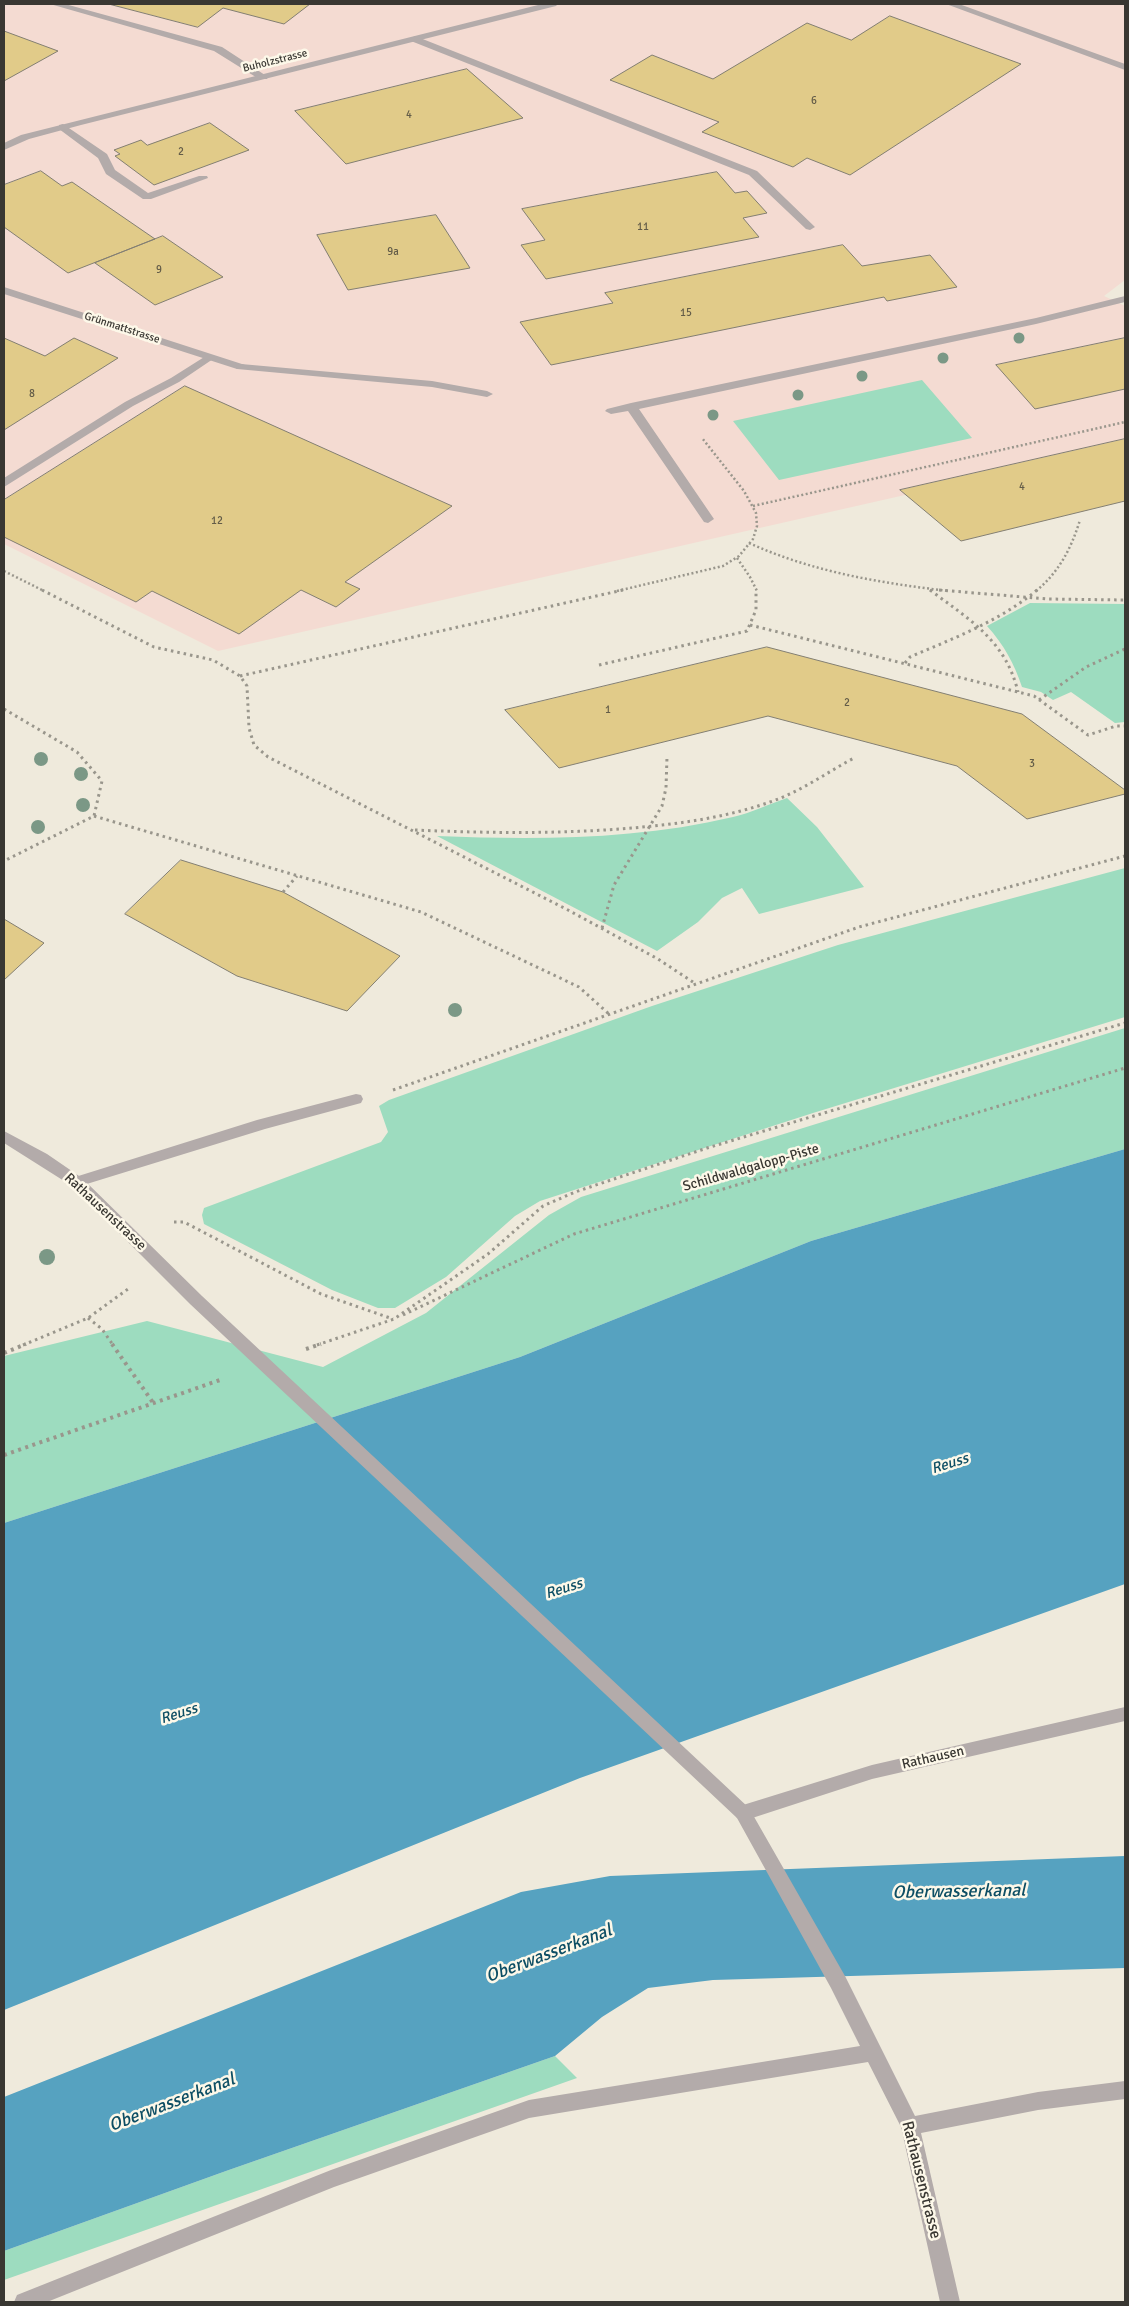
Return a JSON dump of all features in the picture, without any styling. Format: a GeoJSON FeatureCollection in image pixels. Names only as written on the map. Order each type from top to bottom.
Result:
{"type":"FeatureCollection","features":[{"type":"Feature","properties":{"kind":"street"},"geometry":{"type":"LineString","coordinates":[[55,4],[218,49],[263,77]]}},
{"type":"Feature","properties":{"kind":"street","name":"Buholzstrasse"},"geometry":{"type":"LineString","coordinates":[[4,147],[25,137],[63,127],[553,4]]}},
{"type":"Feature","properties":{"kind":"street"},"geometry":{"type":"LineString","coordinates":[[951,4],[1125,67]]}},
{"type":"Feature","properties":{"kind":"street"},"geometry":{"type":"LineString","coordinates":[[415,39],[752,173],[810,227]]}},
{"type":"Feature","properties":{"kind":"street"},"geometry":{"type":"LineString","coordinates":[[63,127],[103,156],[110,172],[147,197],[202,178]]}},
{"type":"Feature","properties":{"kind":"street","name":"Grünmattstrasse"},"geometry":{"type":"LineString","coordinates":[[4,290],[241,367],[432,384],[486,394]]}},
{"type":"Feature","properties":{"kind":"street"},"geometry":{"type":"LineString","coordinates":[[611,411],[1026,323],[1125,299]]}},
{"type":"Feature","properties":{"kind":"street"},"geometry":{"type":"LineString","coordinates":[[4,483],[130,404],[175,380],[210,357]]}},
{"type":"Feature","properties":{"kind":"street"},"geometry":{"type":"LineString","coordinates":[[631,406],[708,518]]}},
{"type":"Feature","properties":{"kind":"street"},"geometry":{"type":"LineString","coordinates":[[77,1182],[262,1124],[356,1099]]}},
{"type":"Feature","properties":{"kind":"street","name":"Rathausenstrasse"},"geometry":{"type":"LineString","coordinates":[[4,1136],[42,1158],[77,1182],[196,1300],[743,1813],[838,1982],[910,2126],[950,2302]]}},
{"type":"Feature","properties":{"kind":"street","name":"Rathausen"},"geometry":{"type":"LineString","coordinates":[[743,1813],[872,1772],[1125,1714]]}},
{"type":"Feature","properties":{"kind":"street"},"geometry":{"type":"LineString","coordinates":[[24,2302],[331,2179],[528,2110],[873,2053]]}},
{"type":"Feature","properties":{"kind":"street"},"geometry":{"type":"LineString","coordinates":[[910,2126],[1038,2101],[1125,2090]]}},
{"type":"Feature","properties":{"kind":"path"},"geometry":{"type":"LineString","coordinates":[[240,676],[677,578],[728,564],[737,558],[749,543],[758,520],[754,506],[671,398]]}},
{"type":"Feature","properties":{"kind":"path"},"geometry":{"type":"LineString","coordinates":[[754,506],[1125,422]]}},
{"type":"Feature","properties":{"kind":"path"},"geometry":{"type":"LineString","coordinates":[[905,663],[910,657],[978,626],[1027,599],[1058,569],[1072,547],[1080,520]]}},
{"type":"Feature","properties":{"kind":"path"},"geometry":{"type":"LineString","coordinates":[[749,543],[788,560],[836,573],[928,589],[1068,602],[1125,600]]}},
{"type":"Feature","properties":{"kind":"path"},"geometry":{"type":"LineString","coordinates":[[598,665],[746,631],[756,614],[758,599],[754,579],[737,558]]}},
{"type":"Feature","properties":{"kind":"path"},"geometry":{"type":"LineString","coordinates":[[4,571],[154,647],[213,660],[240,676],[248,686],[249,728],[254,745],[268,757],[602,928],[658,959],[696,984]]}},
{"type":"Feature","properties":{"kind":"path"},"geometry":{"type":"LineString","coordinates":[[928,589],[987,632],[1007,658],[1016,679],[1018,692]]}},
{"type":"Feature","properties":{"kind":"path"},"geometry":{"type":"LineString","coordinates":[[750,625],[1034,696],[1088,735],[1116,726],[1125,726]]}},
{"type":"Feature","properties":{"kind":"path"},"geometry":{"type":"LineString","coordinates":[[1039,700],[1086,667],[1125,649]]}},
{"type":"Feature","properties":{"kind":"path"},"geometry":{"type":"LineString","coordinates":[[4,709],[77,752],[102,781],[94,816]]}},
{"type":"Feature","properties":{"kind":"path"},"geometry":{"type":"LineString","coordinates":[[602,928],[614,884],[662,806],[666,788],[667,757]]}},
{"type":"Feature","properties":{"kind":"path"},"geometry":{"type":"LineString","coordinates":[[412,830],[492,834],[566,834],[676,824],[736,813],[791,794],[854,758]]}},
{"type":"Feature","properties":{"kind":"path"},"geometry":{"type":"LineString","coordinates":[[4,861],[94,816],[421,912],[579,987],[609,1014]]}},
{"type":"Feature","properties":{"kind":"path"},"geometry":{"type":"LineString","coordinates":[[356,1099],[393,1090],[858,927],[1125,856]]}},
{"type":"Feature","properties":{"kind":"path"},"geometry":{"type":"LineString","coordinates":[[283,892],[297,876]]}},
{"type":"Feature","properties":{"kind":"path"},"geometry":{"type":"LineString","coordinates":[[352,1333],[394,1319],[488,1254],[543,1206],[575,1192],[726,1143],[1125,1023]]}},
{"type":"Feature","properties":{"kind":"path","name":"Schildwaldgalopp-Piste"},"geometry":{"type":"LineString","coordinates":[[394,1319],[574,1234],[1125,1068]]}},
{"type":"Feature","properties":{"kind":"path"},"geometry":{"type":"LineString","coordinates":[[126,1231],[148,1220],[184,1222],[321,1294],[394,1319]]}},
{"type":"Feature","properties":{"kind":"path"},"geometry":{"type":"LineString","coordinates":[[4,1353],[88,1318],[161,1265]]}},
{"type":"Feature","properties":{"kind":"path"},"geometry":{"type":"LineString","coordinates":[[4,1455],[154,1404],[102,1329],[88,1318]]}},
{"type":"Feature","properties":{"kind":"shaded area"},"geometry":{"type":"Polygon","coordinates":[[[4,4],[1125,4],[1125,280],[1104,296],[1125,306],[1125,445],[218,651],[4,544],[4,4]]]}},
{"type":"Feature","properties":{"kind":"green space"},"geometry":{"type":"Polygon","coordinates":[[[922,380],[972,438],[779,480],[733,421],[922,380]]]}},
{"type":"Feature","properties":{"kind":"green space"},"geometry":{"type":"Polygon","coordinates":[[[1030,603],[1125,604],[1125,722],[1115,723],[1071,692],[1053,700],[1041,692],[1022,687],[1008,655],[999,640],[987,626],[1030,603]]]}},
{"type":"Feature","properties":{"kind":"green space"},"geometry":{"type":"Polygon","coordinates":[[[787,798],[817,827],[864,887],[759,914],[742,888],[722,898],[698,922],[657,951],[437,836],[548,838],[585,837],[660,830],[733,817],[787,798]]]}},
{"type":"Feature","properties":{"kind":"green space"},"geometry":{"type":"Polygon","coordinates":[[[1125,868],[1125,1017],[813,1113],[540,1201],[515,1216],[446,1277],[395,1308],[378,1308],[332,1290],[204,1224],[202,1215],[204,1208],[381,1142],[388,1132],[379,1106],[389,1100],[652,1006],[838,945],[1125,868]]]}},
{"type":"Feature","properties":{"kind":"green space"},"geometry":{"type":"Polygon","coordinates":[[[1125,1028],[1125,1149],[811,1241],[520,1357],[4,1523],[4,1356],[147,1321],[323,1367],[426,1313],[549,1215],[581,1197],[1125,1028]]]}},
{"type":"Feature","properties":{"kind":"green space"},"geometry":{"type":"Polygon","coordinates":[[[555,2056],[577,2078],[4,2280],[4,2251],[555,2056]]]}},
{"type":"Feature","properties":{"kind":"water","name":"Reuss"},"geometry":{"type":"Polygon","coordinates":[[[1125,1149],[1125,1584],[580,1778],[4,2010],[4,1523],[520,1357],[811,1241],[1125,1149]]]}},
{"type":"Feature","properties":{"kind":"water","name":"Oberwasserkanal"},"geometry":{"type":"Polygon","coordinates":[[[1125,1856],[1125,1968],[713,1980],[648,1988],[602,2017],[555,2056],[4,2251],[4,2097],[521,1892],[610,1876],[1125,1856]]]}},
{"type":"Feature","properties":{"kind":"building"},"geometry":{"type":"Polygon","coordinates":[[[109,4],[310,4],[284,24],[223,8],[198,27],[109,4]]]}},
{"type":"Feature","properties":{"kind":"building"},"geometry":{"type":"Polygon","coordinates":[[[890,16],[1021,64],[850,175],[807,158],[793,167],[702,132],[719,122],[610,80],[652,55],[713,79],[807,23],[851,40],[890,16]]]}},
{"type":"Feature","properties":{"kind":"building"},"geometry":{"type":"Polygon","coordinates":[[[4,31],[58,51],[4,81],[4,31]]]}},
{"type":"Feature","properties":{"kind":"building"},"geometry":{"type":"Polygon","coordinates":[[[467,69],[523,118],[346,164],[295,111],[467,69]]]}},
{"type":"Feature","properties":{"kind":"building"},"geometry":{"type":"Polygon","coordinates":[[[210,123],[249,150],[154,185],[115,156],[120,154],[114,150],[141,140],[147,145],[210,123]]]}},
{"type":"Feature","properties":{"kind":"building"},"geometry":{"type":"Polygon","coordinates":[[[41,171],[62,186],[72,182],[155,239],[68,273],[4,227],[4,185],[41,171]]]}},
{"type":"Feature","properties":{"kind":"building"},"geometry":{"type":"Polygon","coordinates":[[[717,172],[735,193],[747,191],[767,213],[743,218],[759,237],[546,279],[521,245],[545,240],[522,209],[717,172]]]}},
{"type":"Feature","properties":{"kind":"building"},"geometry":{"type":"Polygon","coordinates":[[[436,215],[470,268],[348,290],[317,235],[436,215]]]}},
{"type":"Feature","properties":{"kind":"building"},"geometry":{"type":"Polygon","coordinates":[[[163,236],[223,277],[155,305],[95,263],[163,236]]]}},
{"type":"Feature","properties":{"kind":"building"},"geometry":{"type":"Polygon","coordinates":[[[843,245],[862,266],[930,255],[957,287],[887,301],[884,297],[551,365],[520,322],[613,303],[605,293],[843,245]]]}},
{"type":"Feature","properties":{"kind":"building"},"geometry":{"type":"Polygon","coordinates":[[[4,338],[45,356],[74,338],[118,358],[4,430],[4,338]]]}},
{"type":"Feature","properties":{"kind":"building"},"geometry":{"type":"Polygon","coordinates":[[[1125,338],[1125,389],[1035,409],[996,365],[1125,338]]]}},
{"type":"Feature","properties":{"kind":"building"},"geometry":{"type":"Polygon","coordinates":[[[185,386],[452,506],[345,582],[360,589],[336,607],[301,590],[239,634],[152,591],[136,602],[4,537],[4,500],[185,386]]]}},
{"type":"Feature","properties":{"kind":"building"},"geometry":{"type":"Polygon","coordinates":[[[1125,439],[1125,501],[961,541],[900,490],[1125,439]]]}},
{"type":"Feature","properties":{"kind":"building"},"geometry":{"type":"Polygon","coordinates":[[[767,647],[1022,714],[1125,790],[1125,794],[1027,819],[957,766],[768,716],[559,768],[505,710],[767,647]]]}},
{"type":"Feature","properties":{"kind":"building"},"geometry":{"type":"Polygon","coordinates":[[[181,860],[283,892],[400,956],[347,1011],[237,976],[125,914],[181,860]]]}},
{"type":"Feature","properties":{"kind":"building"},"geometry":{"type":"Polygon","coordinates":[[[4,919],[44,943],[4,980],[4,919]]]}}]}
